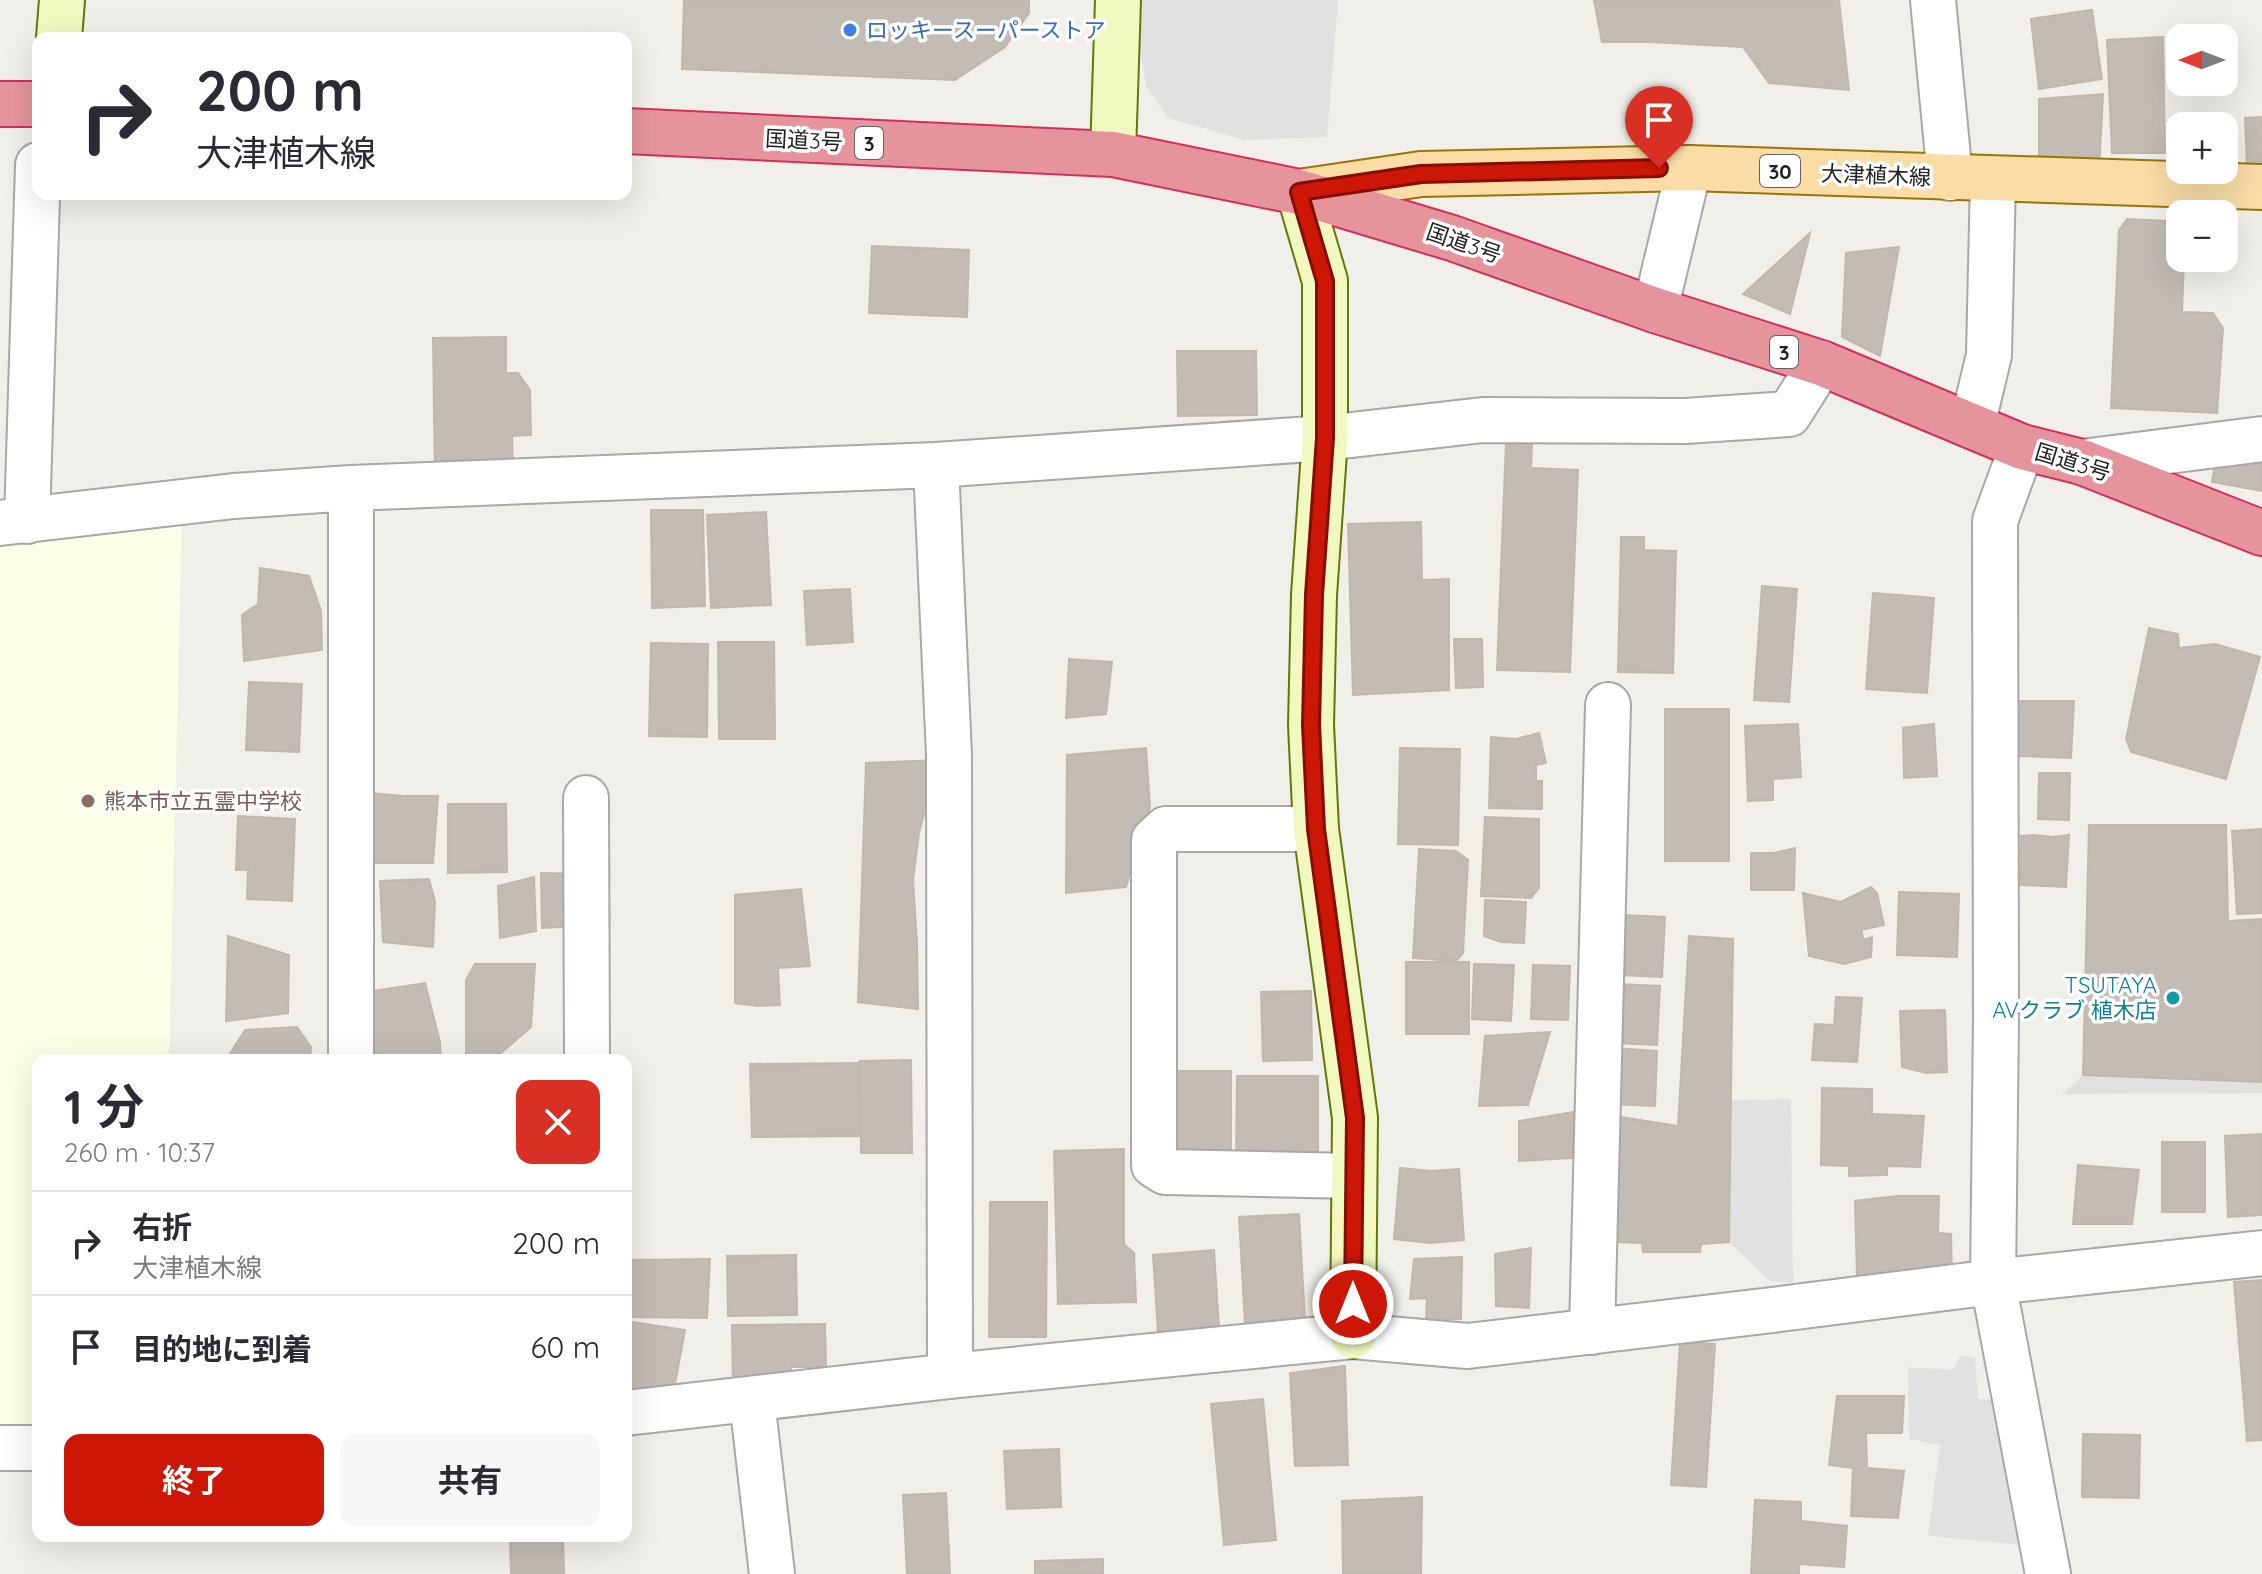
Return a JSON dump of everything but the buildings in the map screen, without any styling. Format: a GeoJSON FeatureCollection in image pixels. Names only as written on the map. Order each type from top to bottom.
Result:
{"type":"FeatureCollection","features":[{"type":"Feature","properties":{"kind":"highway"},"geometry":{"type":"LineString","coordinates":[[0,104],[32,104]]}},
{"type":"Feature","properties":{"kind":"highway","name":"国道3号"},"geometry":{"type":"LineString","coordinates":[[632,131],[1113,154],[1299,192],[1452,238],[1655,310],[1821,363],[2022,447],[2082,462],[2262,533]]}},
{"type":"Feature","properties":{"kind":"main road","name":"大津植木線"},"geometry":{"type":"LineString","coordinates":[[1299,192],[1421,174],[1689,168],[2262,187]]}},
{"type":"Feature","properties":{"kind":"street"},"geometry":{"type":"LineString","coordinates":[[59,32],[62,0]]}},
{"type":"Feature","properties":{"kind":"street"},"geometry":{"type":"LineString","coordinates":[[1113,154],[1118,0]]}},
{"type":"Feature","properties":{"kind":"street"},"geometry":{"type":"LineString","coordinates":[[1933,0],[1950,178]]}},
{"type":"Feature","properties":{"kind":"street"},"geometry":{"type":"LineString","coordinates":[[1655,310],[1689,168]]}},
{"type":"Feature","properties":{"kind":"street"},"geometry":{"type":"LineString","coordinates":[[1972,426],[1989,355],[1993,179]]}},
{"type":"Feature","properties":{"kind":"street"},"geometry":{"type":"LineString","coordinates":[[1299,192],[1325,281],[1325,438],[1314,595],[1312,697],[1316,829],[1355,1118],[1353,1336]]}},
{"type":"Feature","properties":{"kind":"street"},"geometry":{"type":"LineString","coordinates":[[36,200],[13,522],[234,496],[351,488],[936,465],[1325,438],[1483,420],[1685,421],[1789,414],[1821,363]]}},
{"type":"Feature","properties":{"kind":"street"},"geometry":{"type":"LineString","coordinates":[[2082,462],[2262,439]]}},
{"type":"Feature","properties":{"kind":"street"},"geometry":{"type":"LineString","coordinates":[[2022,447],[1995,521],[1993,1282],[2048,1574]]}},
{"type":"Feature","properties":{"kind":"street"},"geometry":{"type":"LineString","coordinates":[[936,465],[949,755],[950,1376]]}},
{"type":"Feature","properties":{"kind":"street"},"geometry":{"type":"LineString","coordinates":[[351,488],[351,1054]]}},
{"type":"Feature","properties":{"kind":"street"},"geometry":{"type":"LineString","coordinates":[[1592,1332],[1608,705]]}},
{"type":"Feature","properties":{"kind":"street"},"geometry":{"type":"LineString","coordinates":[[586,798],[587,1054]]}},
{"type":"Feature","properties":{"kind":"street"},"geometry":{"type":"LineString","coordinates":[[1316,829],[1166,829],[1154,840],[1154,1165],[1165,1172],[1354,1176]]}},
{"type":"Feature","properties":{"kind":"street"},"geometry":{"type":"LineString","coordinates":[[632,1412],[950,1376],[1353,1336],[1468,1346],[1993,1282],[2262,1253]]}},
{"type":"Feature","properties":{"kind":"street"},"geometry":{"type":"LineString","coordinates":[[752,1400],[772,1574]]}},
{"type":"Feature","properties":{"kind":"street"},"geometry":{"type":"LineString","coordinates":[[0,1448],[32,1448]]}},
{"type":"Feature","properties":{"kind":"shaded area"},"geometry":{"type":"Polygon","coordinates":[[[1139,0],[1338,0],[1327,137],[1245,140],[1168,118],[1146,86],[1136,24],[1139,0]]]}},
{"type":"Feature","properties":{"kind":"shaded area","name":"熊本市立五霊中学校"},"geometry":{"type":"Polygon","coordinates":[[[182,522],[169,1054],[32,1054],[32,1430],[0,1429],[0,541],[182,522]]]}},
{"type":"Feature","properties":{"kind":"shaded area"},"geometry":{"type":"Polygon","coordinates":[[[2083,1075],[2262,1082],[2262,1093],[2062,1094],[2083,1075]]]}},
{"type":"Feature","properties":{"kind":"shaded area"},"geometry":{"type":"Polygon","coordinates":[[[1791,1099],[1793,1283],[1768,1280],[1729,1242],[1731,1100],[1791,1099]]]}},
{"type":"Feature","properties":{"kind":"shaded area"},"geometry":{"type":"Polygon","coordinates":[[[1960,1356],[1975,1357],[1978,1399],[2003,1400],[2024,1545],[1928,1536],[1940,1445],[1909,1439],[1908,1367],[1953,1370],[1960,1356]]]}},
{"type":"Feature","properties":{"kind":"place","name":"ロッキースーパーストア"},"geometry":{"type":"Point","coordinates":[850,30]}},
{"type":"Feature","properties":{"kind":"place","name":"熊本市立五霊中学校"},"geometry":{"type":"Point","coordinates":[88,801]}},
{"type":"Feature","properties":{"kind":"place","name":"TSUTAYA AVクラブ 植木店"},"geometry":{"type":"Point","coordinates":[2173,998]}},
{"type":"Feature","properties":{"kind":"route"},"geometry":{"type":"LineString","coordinates":[[1353,1304],[1355,1118],[1316,829],[1311,725],[1314,595],[1325,438],[1325,281],[1299,192],[1421,174],[1659,168]]}}]}
